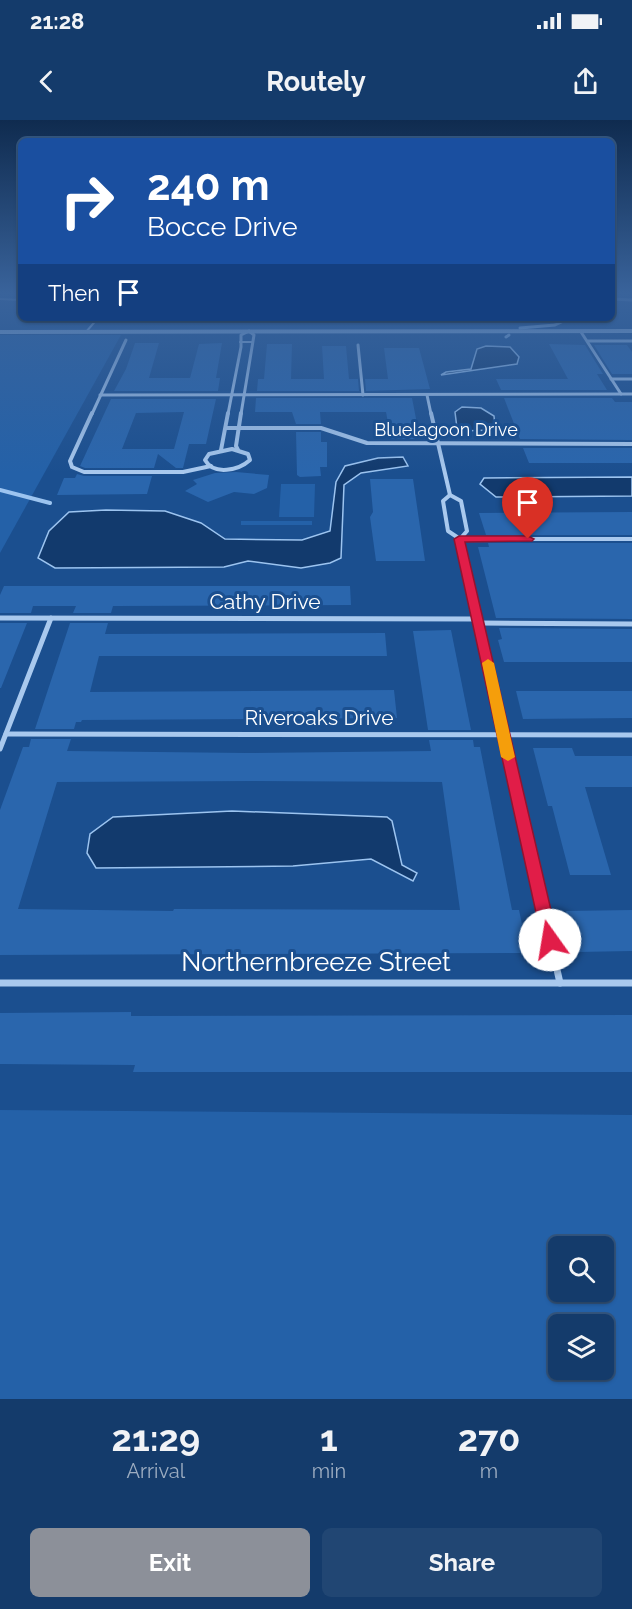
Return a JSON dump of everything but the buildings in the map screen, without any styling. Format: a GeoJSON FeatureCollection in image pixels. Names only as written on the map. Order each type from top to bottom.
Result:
{"type":"FeatureCollection","features":[{"type":"Feature","properties":{"kind":"street"},"geometry":{"type":"LineString","coordinates":[[120,354],[70,464],[75,470],[84,472],[183,472],[211,466],[223,469],[243,466],[250,460],[250,457],[238,450],[221,450],[206,457],[205,460],[211,466]]}},
{"type":"Feature","properties":{"kind":"street"},"geometry":{"type":"LineString","coordinates":[[221,450],[238,354]]}},
{"type":"Feature","properties":{"kind":"street"},"geometry":{"type":"LineString","coordinates":[[238,450],[239,428],[251,354]]}},
{"type":"Feature","properties":{"kind":"street"},"geometry":{"type":"LineString","coordinates":[[359,354],[363,395]]}},
{"type":"Feature","properties":{"kind":"street"},"geometry":{"type":"LineString","coordinates":[[596,354],[621,394]]}},
{"type":"Feature","properties":{"kind":"street"},"geometry":{"type":"LineString","coordinates":[[611,379],[632,379]]}},
{"type":"Feature","properties":{"kind":"street"},"geometry":{"type":"LineString","coordinates":[[100,395],[632,394]]}},
{"type":"Feature","properties":{"kind":"street"},"geometry":{"type":"LineString","coordinates":[[427,395],[450,495],[461,501],[467,531],[459,539]]}},
{"type":"Feature","properties":{"kind":"street","name":"Bluelagoon Drive"},"geometry":{"type":"LineString","coordinates":[[226,428],[321,428],[367,444],[632,444]]}},
{"type":"Feature","properties":{"kind":"street"},"geometry":{"type":"LineString","coordinates":[[450,495],[443,501],[448,531],[459,539],[632,539]]}},
{"type":"Feature","properties":{"kind":"street"},"geometry":{"type":"LineString","coordinates":[[459,539],[560,983]]}},
{"type":"Feature","properties":{"kind":"street","name":"Cathy Drive"},"geometry":{"type":"LineString","coordinates":[[0,618],[632,624]]}},
{"type":"Feature","properties":{"kind":"street"},"geometry":{"type":"LineString","coordinates":[[0,749],[51,618]]}},
{"type":"Feature","properties":{"kind":"street","name":"Riveroaks Drive"},"geometry":{"type":"LineString","coordinates":[[6,734],[632,735]]}},
{"type":"Feature","properties":{"kind":"street","name":"Northernbreeze Street"},"geometry":{"type":"LineString","coordinates":[[0,983],[632,983]]}},
{"type":"Feature","properties":{"kind":"shaded area"},"geometry":{"type":"Polygon","coordinates":[[[0,354],[111,354],[0,553],[0,354]]]}},
{"type":"Feature","properties":{"kind":"shaded area"},"geometry":{"type":"Polygon","coordinates":[[[476,354],[516,354],[519,357],[517,364],[441,375],[446,372],[471,369],[476,354]]]}},
{"type":"Feature","properties":{"kind":"shaded area"},"geometry":{"type":"Polygon","coordinates":[[[462,407],[481,408],[494,416],[495,427],[491,430],[461,431],[457,428],[455,412],[462,407]]]}},
{"type":"Feature","properties":{"kind":"shaded area"},"geometry":{"type":"Polygon","coordinates":[[[403,457],[408,466],[361,473],[344,485],[341,558],[330,563],[301,568],[248,561],[224,567],[55,568],[38,558],[49,531],[69,512],[165,511],[201,523],[225,539],[302,540],[330,531],[336,482],[345,466],[378,458],[403,457]]]}},
{"type":"Feature","properties":{"kind":"shaded area"},"geometry":{"type":"Polygon","coordinates":[[[632,477],[632,496],[496,497],[480,484],[484,478],[632,477]]]}},
{"type":"Feature","properties":{"kind":"shaded area"},"geometry":{"type":"Polygon","coordinates":[[[281,484],[315,484],[314,517],[279,517],[281,484]]]}},
{"type":"Feature","properties":{"kind":"shaded area"},"geometry":{"type":"Polygon","coordinates":[[[241,521],[312,521],[312,525],[241,525],[241,521]]]}},
{"type":"Feature","properties":{"kind":"shaded area"},"geometry":{"type":"Polygon","coordinates":[[[232,811],[387,817],[392,821],[402,865],[417,873],[413,881],[371,859],[293,866],[96,868],[87,853],[90,834],[113,817],[232,811]]]}},
{"type":"Feature","properties":{"kind":"shaded area"},"geometry":{"type":"Polygon","coordinates":[[[0,1110],[632,1115],[632,1399],[0,1399],[0,1110]]]}},
{"type":"Feature","properties":{"kind":"waterway"},"geometry":{"type":"LineString","coordinates":[[0,490],[50,503]]}},
{"type":"Feature","properties":{"kind":"slow traffic"},"geometry":{"type":"LineString","coordinates":[[488,663],[508,757]]}},
{"type":"Feature","properties":{"kind":"route"},"geometry":{"type":"LineString","coordinates":[[528,539],[459,539],[550,940]]}}]}
